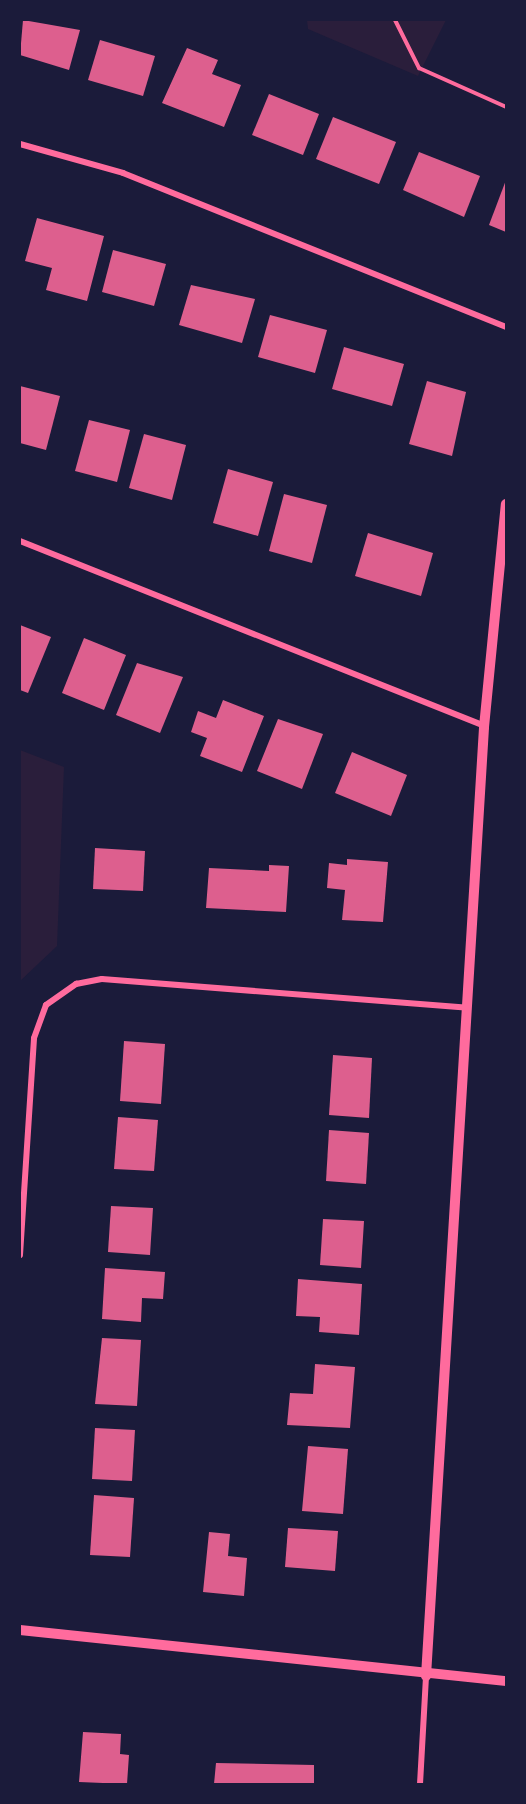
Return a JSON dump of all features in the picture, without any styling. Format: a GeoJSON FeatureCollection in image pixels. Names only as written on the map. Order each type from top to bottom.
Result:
{"type":"FeatureCollection","features":[{"type":"Feature","properties":{"kind":"street"},"geometry":{"type":"LineString","coordinates":[[20,144],[123,173],[507,327]]}},
{"type":"Feature","properties":{"kind":"street"},"geometry":{"type":"LineString","coordinates":[[420,1785],[484,727],[507,504]]}},
{"type":"Feature","properties":{"kind":"street"},"geometry":{"type":"LineString","coordinates":[[20,541],[484,727]]}},
{"type":"Feature","properties":{"kind":"street"},"geometry":{"type":"LineString","coordinates":[[20,1255],[34,1038],[46,1005],[76,984],[102,980],[468,1008]]}},
{"type":"Feature","properties":{"kind":"street"},"geometry":{"type":"LineString","coordinates":[[20,1630],[426,1676],[507,1681]]}},
{"type":"Feature","properties":{"kind":"path"},"geometry":{"type":"LineString","coordinates":[[395,20],[419,68],[507,107]]}},
{"type":"Feature","properties":{"kind":"shaded area"},"geometry":{"type":"Polygon","coordinates":[[[307,20],[446,20],[418,76],[308,29],[307,20]]]}},
{"type":"Feature","properties":{"kind":"shaded area"},"geometry":{"type":"Polygon","coordinates":[[[20,750],[64,767],[57,946],[20,981],[20,750]]]}},
{"type":"Feature","properties":{"kind":"building"},"geometry":{"type":"Polygon","coordinates":[[[23,20],[80,30],[69,70],[20,55],[23,20]]]}},
{"type":"Feature","properties":{"kind":"building"},"geometry":{"type":"Polygon","coordinates":[[[100,40],[155,56],[143,96],[88,80],[100,40]]]}},
{"type":"Feature","properties":{"kind":"building"},"geometry":{"type":"Polygon","coordinates":[[[187,48],[218,60],[212,74],[241,85],[224,127],[162,103],[187,48]]]}},
{"type":"Feature","properties":{"kind":"building"},"geometry":{"type":"Polygon","coordinates":[[[269,94],[319,114],[303,155],[252,135],[269,94]]]}},
{"type":"Feature","properties":{"kind":"building"},"geometry":{"type":"Polygon","coordinates":[[[333,117],[396,142],[379,184],[316,159],[333,117]]]}},
{"type":"Feature","properties":{"kind":"building"},"geometry":{"type":"Polygon","coordinates":[[[419,152],[480,176],[464,217],[403,190],[419,152]]]}},
{"type":"Feature","properties":{"kind":"building"},"geometry":{"type":"Polygon","coordinates":[[[506,180],[506,232],[489,225],[506,180]]]}},
{"type":"Feature","properties":{"kind":"building"},"geometry":{"type":"Polygon","coordinates":[[[37,218],[104,236],[87,301],[46,290],[52,268],[25,261],[37,218]]]}},
{"type":"Feature","properties":{"kind":"building"},"geometry":{"type":"Polygon","coordinates":[[[113,250],[166,264],[154,306],[102,292],[113,250]]]}},
{"type":"Feature","properties":{"kind":"building"},"geometry":{"type":"Polygon","coordinates":[[[191,285],[255,299],[242,343],[179,325],[191,285]]]}},
{"type":"Feature","properties":{"kind":"building"},"geometry":{"type":"Polygon","coordinates":[[[270,315],[327,330],[315,373],[258,357],[270,315]]]}},
{"type":"Feature","properties":{"kind":"building"},"geometry":{"type":"Polygon","coordinates":[[[344,347],[404,364],[392,406],[332,389],[344,347]]]}},
{"type":"Feature","properties":{"kind":"building"},"geometry":{"type":"Polygon","coordinates":[[[427,381],[466,392],[452,456],[409,444],[427,381]]]}},
{"type":"Feature","properties":{"kind":"building"},"geometry":{"type":"Polygon","coordinates":[[[20,386],[60,396],[46,450],[20,443],[20,386]]]}},
{"type":"Feature","properties":{"kind":"building"},"geometry":{"type":"Polygon","coordinates":[[[89,420],[130,430],[117,482],[75,471],[89,420]]]}},
{"type":"Feature","properties":{"kind":"building"},"geometry":{"type":"Polygon","coordinates":[[[144,434],[186,445],[172,500],[129,488],[144,434]]]}},
{"type":"Feature","properties":{"kind":"building"},"geometry":{"type":"Polygon","coordinates":[[[228,469],[273,482],[258,536],[213,523],[228,469]]]}},
{"type":"Feature","properties":{"kind":"building"},"geometry":{"type":"Polygon","coordinates":[[[284,494],[327,505],[312,563],[269,551],[284,494]]]}},
{"type":"Feature","properties":{"kind":"building"},"geometry":{"type":"Polygon","coordinates":[[[368,533],[433,553],[421,596],[355,576],[368,533]]]}},
{"type":"Feature","properties":{"kind":"building"},"geometry":{"type":"Polygon","coordinates":[[[20,625],[51,637],[28,693],[20,690],[20,625]]]}},
{"type":"Feature","properties":{"kind":"building"},"geometry":{"type":"Polygon","coordinates":[[[84,638],[126,655],[104,710],[62,693],[84,638]]]}},
{"type":"Feature","properties":{"kind":"building"},"geometry":{"type":"Polygon","coordinates":[[[137,663],[183,677],[160,733],[116,715],[137,663]]]}},
{"type":"Feature","properties":{"kind":"building"},"geometry":{"type":"Polygon","coordinates":[[[223,700],[264,716],[242,772],[200,756],[207,738],[191,732],[198,711],[216,718],[223,700]]]}},
{"type":"Feature","properties":{"kind":"building"},"geometry":{"type":"Polygon","coordinates":[[[278,719],[323,734],[302,789],[257,771],[278,719]]]}},
{"type":"Feature","properties":{"kind":"building"},"geometry":{"type":"Polygon","coordinates":[[[352,752],[407,775],[391,816],[335,793],[352,752]]]}},
{"type":"Feature","properties":{"kind":"building"},"geometry":{"type":"Polygon","coordinates":[[[95,848],[145,851],[143,891],[93,889],[95,848]]]}},
{"type":"Feature","properties":{"kind":"building"},"geometry":{"type":"Polygon","coordinates":[[[347,859],[388,862],[383,922],[342,920],[345,890],[327,888],[329,863],[347,865],[347,859]]]}},
{"type":"Feature","properties":{"kind":"building"},"geometry":{"type":"Polygon","coordinates":[[[269,865],[289,866],[286,912],[206,908],[209,868],[269,871],[269,865]]]}},
{"type":"Feature","properties":{"kind":"building"},"geometry":{"type":"Polygon","coordinates":[[[124,1041],[165,1044],[161,1104],[120,1101],[124,1041]]]}},
{"type":"Feature","properties":{"kind":"building"},"geometry":{"type":"Polygon","coordinates":[[[333,1055],[372,1058],[369,1118],[329,1115],[333,1055]]]}},
{"type":"Feature","properties":{"kind":"building"},"geometry":{"type":"Polygon","coordinates":[[[118,1117],[158,1120],[154,1171],[114,1169],[118,1117]]]}},
{"type":"Feature","properties":{"kind":"building"},"geometry":{"type":"Polygon","coordinates":[[[329,1130],[369,1133],[366,1184],[326,1181],[329,1130]]]}},
{"type":"Feature","properties":{"kind":"building"},"geometry":{"type":"Polygon","coordinates":[[[111,1206],[153,1208],[150,1255],[108,1252],[111,1206]]]}},
{"type":"Feature","properties":{"kind":"building"},"geometry":{"type":"Polygon","coordinates":[[[323,1219],[364,1221],[361,1268],[320,1265],[323,1219]]]}},
{"type":"Feature","properties":{"kind":"building"},"geometry":{"type":"Polygon","coordinates":[[[105,1268],[165,1272],[163,1299],[142,1298],[141,1322],[102,1319],[105,1268]]]}},
{"type":"Feature","properties":{"kind":"building"},"geometry":{"type":"Polygon","coordinates":[[[298,1279],[362,1284],[359,1335],[319,1332],[320,1317],[296,1316],[298,1279]]]}},
{"type":"Feature","properties":{"kind":"building"},"geometry":{"type":"Polygon","coordinates":[[[102,1338],[141,1340],[137,1406],[95,1404],[102,1338]]]}},
{"type":"Feature","properties":{"kind":"building"},"geometry":{"type":"Polygon","coordinates":[[[315,1364],[355,1367],[350,1428],[287,1425],[290,1393],[313,1394],[315,1364]]]}},
{"type":"Feature","properties":{"kind":"building"},"geometry":{"type":"Polygon","coordinates":[[[95,1428],[135,1430],[132,1481],[92,1479],[95,1428]]]}},
{"type":"Feature","properties":{"kind":"building"},"geometry":{"type":"Polygon","coordinates":[[[308,1446],[348,1449],[343,1514],[302,1511],[308,1446]]]}},
{"type":"Feature","properties":{"kind":"building"},"geometry":{"type":"Polygon","coordinates":[[[94,1495],[134,1498],[130,1557],[90,1555],[94,1495]]]}},
{"type":"Feature","properties":{"kind":"building"},"geometry":{"type":"Polygon","coordinates":[[[288,1528],[338,1531],[335,1571],[285,1567],[288,1528]]]}},
{"type":"Feature","properties":{"kind":"building"},"geometry":{"type":"Polygon","coordinates":[[[209,1532],[230,1534],[228,1556],[247,1558],[244,1596],[203,1592],[209,1532]]]}},
{"type":"Feature","properties":{"kind":"building"},"geometry":{"type":"Polygon","coordinates":[[[83,1732],[121,1734],[120,1754],[129,1755],[127,1784],[79,1782],[83,1732]]]}},
{"type":"Feature","properties":{"kind":"building"},"geometry":{"type":"Polygon","coordinates":[[[216,1763],[314,1765],[314,1784],[214,1784],[216,1763]]]}}]}
